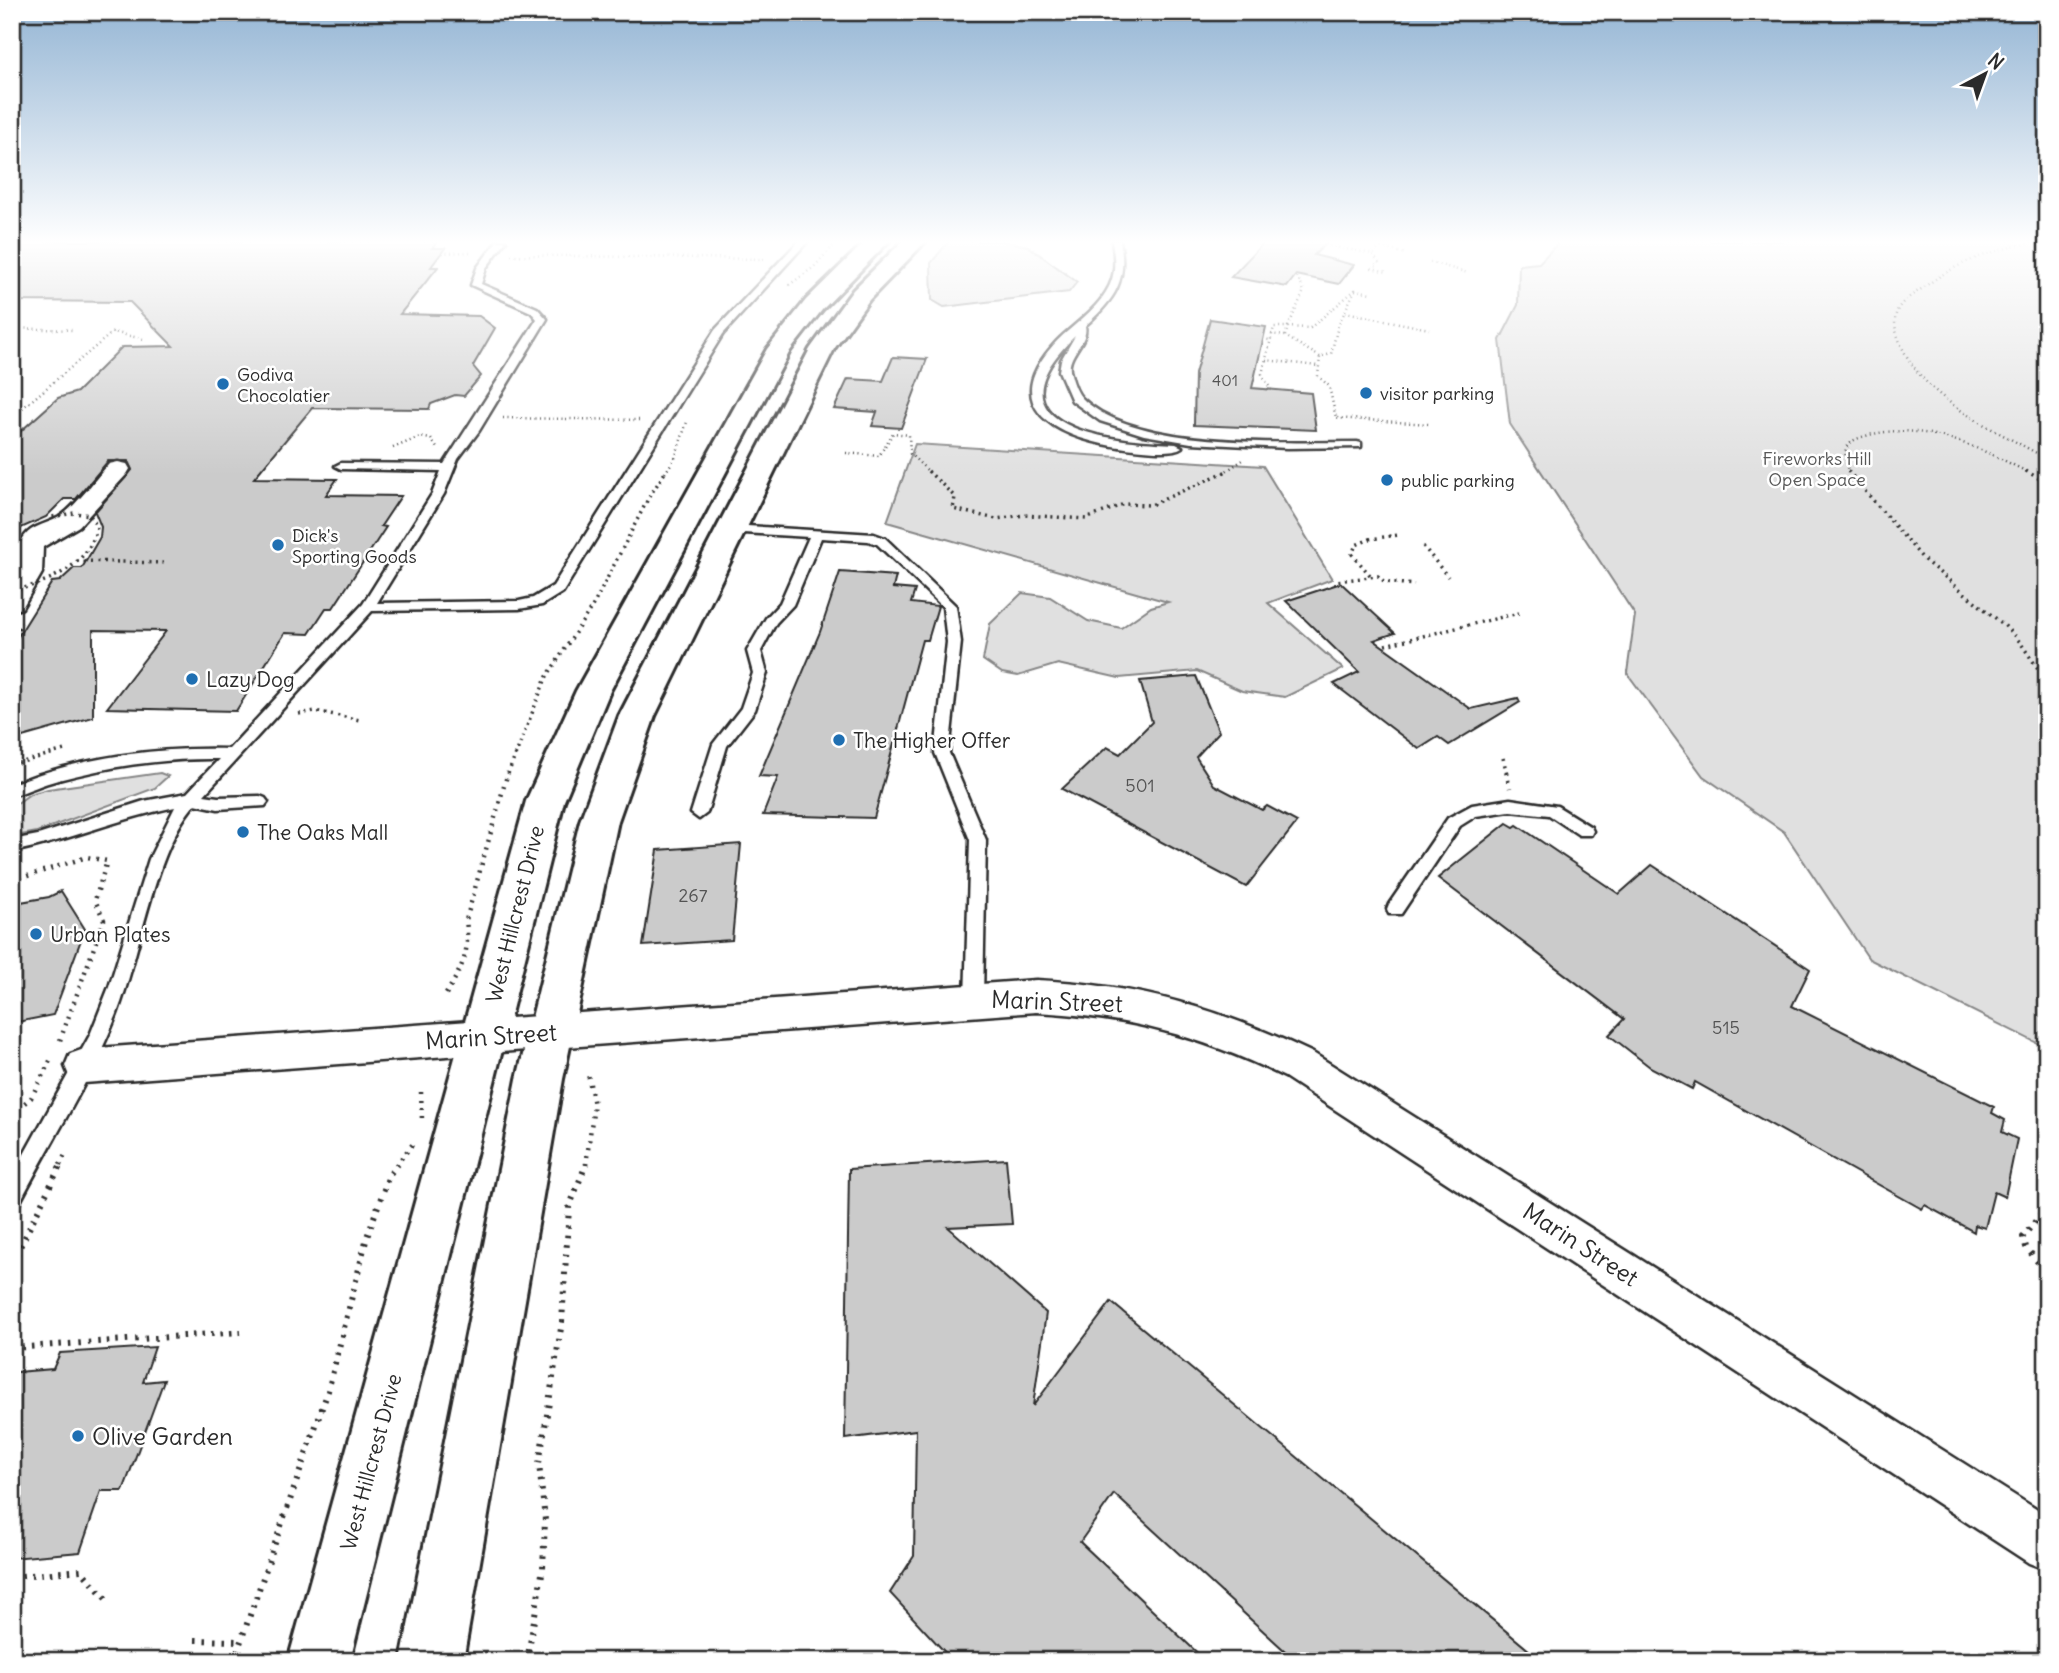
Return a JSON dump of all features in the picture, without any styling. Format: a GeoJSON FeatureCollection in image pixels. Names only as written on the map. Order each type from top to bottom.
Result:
{"type":"FeatureCollection","features":[{"type":"Feature","properties":{"kind":"main road","name":"West Hillcrest Drive"},"geometry":{"type":"LineString","coordinates":[[319,1661],[485,1036],[541,812],[593,691],[784,342],[803,319]]}},
{"type":"Feature","properties":{"kind":"main road"},"geometry":{"type":"LineString","coordinates":[[432,1661],[471,1437],[552,1032],[599,821],[628,736],[821,349],[844,319]]}},
{"type":"Feature","properties":{"kind":"street"},"geometry":{"type":"LineString","coordinates":[[12,602],[30,573],[31,563],[27,553],[30,544],[69,521],[118,469]]}},
{"type":"Feature","properties":{"kind":"street","name":"Marin Street"},"geometry":{"type":"LineString","coordinates":[[84,1066],[974,999],[1036,996],[1132,1003],[1178,1013],[1238,1034],[1299,1065],[2047,1545]]}},
{"type":"Feature","properties":{"kind":"lane"},"geometry":{"type":"LineString","coordinates":[[12,1197],[84,1066],[112,1005],[164,839],[191,798],[368,607],[439,494],[448,468],[542,319]]}},
{"type":"Feature","properties":{"kind":"lane"},"geometry":{"type":"LineString","coordinates":[[368,607],[519,605],[549,597],[558,589],[719,332],[731,319]]}},
{"type":"Feature","properties":{"kind":"lane"},"geometry":{"type":"LineString","coordinates":[[1089,319],[1082,328],[1069,335],[1049,358],[1041,375],[1038,398],[1042,409],[1051,420],[1077,436],[1116,445],[1187,447],[1199,443]]}},
{"type":"Feature","properties":{"kind":"lane"},"geometry":{"type":"LineString","coordinates":[[1082,328],[1081,337],[1068,356],[1064,369],[1074,395],[1089,409],[1110,422],[1134,431],[1199,443],[1357,445]]}},
{"type":"Feature","properties":{"kind":"lane"},"geometry":{"type":"LineString","coordinates":[[341,466],[448,468]]}},
{"type":"Feature","properties":{"kind":"lane"},"geometry":{"type":"LineString","coordinates":[[731,529],[881,541],[949,606],[954,642],[942,753],[978,840],[974,999]]}},
{"type":"Feature","properties":{"kind":"lane"},"geometry":{"type":"LineString","coordinates":[[699,813],[720,744],[748,710],[760,673],[754,651],[771,621],[786,605],[817,534]]}},
{"type":"Feature","properties":{"kind":"lane"},"geometry":{"type":"LineString","coordinates":[[12,790],[46,776],[191,753],[231,754]]}},
{"type":"Feature","properties":{"kind":"lane"},"geometry":{"type":"LineString","coordinates":[[12,846],[38,841],[144,807],[191,798],[218,803],[260,802]]}},
{"type":"Feature","properties":{"kind":"lane"},"geometry":{"type":"LineString","coordinates":[[1395,909],[1454,822],[1472,811],[1510,805],[1552,810],[1585,831]]}},
{"type":"Feature","properties":{"kind":"path"},"geometry":{"type":"LineString","coordinates":[[1285,336],[1292,319]]}},
{"type":"Feature","properties":{"kind":"path"},"geometry":{"type":"LineString","coordinates":[[1271,390],[1262,374],[1274,327],[1310,328],[1321,319]]}},
{"type":"Feature","properties":{"kind":"path"},"geometry":{"type":"LineString","coordinates":[[1271,334],[1285,336],[1320,357],[1331,354],[1343,319]]}},
{"type":"Feature","properties":{"kind":"path"},"geometry":{"type":"LineString","coordinates":[[1380,319],[1429,329]]}},
{"type":"Feature","properties":{"kind":"path"},"geometry":{"type":"LineString","coordinates":[[1896,319],[1894,328],[1901,346],[1920,373],[1948,401],[2047,459]]}},
{"type":"Feature","properties":{"kind":"path"},"geometry":{"type":"LineString","coordinates":[[12,328],[73,330]]}},
{"type":"Feature","properties":{"kind":"path"},"geometry":{"type":"LineString","coordinates":[[12,417],[113,332],[143,339]]}},
{"type":"Feature","properties":{"kind":"path"},"geometry":{"type":"LineString","coordinates":[[1263,339],[1270,340]]}},
{"type":"Feature","properties":{"kind":"path"},"geometry":{"type":"LineString","coordinates":[[1320,357],[1318,376],[1329,386],[1336,418],[1429,424]]}},
{"type":"Feature","properties":{"kind":"path"},"geometry":{"type":"LineString","coordinates":[[1266,360],[1318,366]]}},
{"type":"Feature","properties":{"kind":"path"},"geometry":{"type":"LineString","coordinates":[[1256,374],[1262,374]]}},
{"type":"Feature","properties":{"kind":"path"},"geometry":{"type":"LineString","coordinates":[[495,418],[648,420]]}},
{"type":"Feature","properties":{"kind":"path"},"geometry":{"type":"LineString","coordinates":[[2047,483],[1978,450],[1914,432],[1869,434],[1852,440],[1846,447],[1843,459],[1849,473],[1924,560],[2004,625],[2020,642],[2047,682]]}},
{"type":"Feature","properties":{"kind":"path"},"geometry":{"type":"LineString","coordinates":[[846,453],[879,456],[893,433],[909,435],[910,454],[955,497],[953,509],[962,514],[990,518],[1010,519],[1023,514],[1059,521],[1075,517],[1084,519],[1120,504],[1138,502],[1151,505],[1228,471],[1252,452]]}},
{"type":"Feature","properties":{"kind":"path"},"geometry":{"type":"LineString","coordinates":[[386,450],[420,437],[430,439],[437,448]]}},
{"type":"Feature","properties":{"kind":"path"},"geometry":{"type":"LineString","coordinates":[[12,591],[46,580],[77,561],[96,534],[93,518],[74,513],[52,517]]}},
{"type":"Feature","properties":{"kind":"path"},"geometry":{"type":"LineString","coordinates":[[1371,576],[1352,554],[1356,545],[1370,539],[1398,535]]}},
{"type":"Feature","properties":{"kind":"path"},"geometry":{"type":"LineString","coordinates":[[1423,546],[1448,577]]}},
{"type":"Feature","properties":{"kind":"path"},"geometry":{"type":"LineString","coordinates":[[77,561],[167,563]]}},
{"type":"Feature","properties":{"kind":"path"},"geometry":{"type":"LineString","coordinates":[[1336,584],[1336,581],[1371,576],[1378,576],[1385,582],[1414,584]]}},
{"type":"Feature","properties":{"kind":"path"},"geometry":{"type":"LineString","coordinates":[[1385,645],[1519,613]]}},
{"type":"Feature","properties":{"kind":"path"},"geometry":{"type":"LineString","coordinates":[[290,720],[309,710],[360,720]]}},
{"type":"Feature","properties":{"kind":"path"},"geometry":{"type":"LineString","coordinates":[[1503,758],[1511,794],[1510,805]]}},
{"type":"Feature","properties":{"kind":"path"},"geometry":{"type":"LineString","coordinates":[[12,881],[87,857],[107,860],[95,900],[104,920],[68,1023],[30,1098],[12,1112]]}},
{"type":"Feature","properties":{"kind":"path"},"geometry":{"type":"LineString","coordinates":[[527,1661],[543,1568],[545,1520],[539,1464],[562,1322],[569,1208],[586,1167],[594,1105],[588,1074]]}},
{"type":"Feature","properties":{"kind":"path"},"geometry":{"type":"LineString","coordinates":[[234,1661],[328,1391],[367,1237],[389,1175],[415,1144],[421,1130],[421,1091]]}},
{"type":"Feature","properties":{"kind":"path"},"geometry":{"type":"LineString","coordinates":[[12,1263],[65,1155],[60,1152]]}},
{"type":"Feature","properties":{"kind":"path"},"geometry":{"type":"LineString","coordinates":[[2047,1206],[2023,1237],[2026,1247],[2047,1274]]}},
{"type":"Feature","properties":{"kind":"path"},"geometry":{"type":"LineString","coordinates":[[12,1348],[241,1332]]}},
{"type":"Feature","properties":{"kind":"path"},"geometry":{"type":"LineString","coordinates":[[12,1577],[81,1570],[107,1600]]}},
{"type":"Feature","properties":{"kind":"path"},"geometry":{"type":"LineString","coordinates":[[195,1640],[239,1641]]}},
{"type":"Feature","properties":{"kind":"green space","name":"Fireworks Hill Open Space"},"geometry":{"type":"Polygon","coordinates":[[[1511,319],[2047,319],[2047,1048],[1869,959],[1784,832],[1703,776],[1627,673],[1635,615],[1510,424],[1500,340],[1511,319]]]}},
{"type":"Feature","properties":{"kind":"green space"},"geometry":{"type":"Polygon","coordinates":[[[915,444],[1263,466],[1332,579],[1268,603],[1343,669],[1285,697],[1242,691],[1197,671],[1119,678],[1058,664],[1018,676],[1002,673],[983,660],[990,624],[1022,593],[1050,597],[1088,621],[1121,628],[1151,607],[1168,602],[887,522],[915,444]]]}},
{"type":"Feature","properties":{"kind":"green space"},"geometry":{"type":"Polygon","coordinates":[[[160,773],[168,776],[155,788],[37,832],[21,835],[12,832],[12,807],[30,794],[160,773]]]}},
{"type":"Feature","properties":{"kind":"building"},"geometry":{"type":"Polygon","coordinates":[[[147,319],[483,319],[495,328],[473,366],[481,376],[464,396],[455,395],[431,404],[429,409],[312,408],[254,478],[337,479],[326,495],[401,496],[381,526],[386,527],[333,608],[326,608],[309,634],[285,633],[236,711],[107,708],[166,631],[93,630],[93,717],[12,740],[12,646],[52,582],[60,581],[74,568],[82,568],[100,537],[101,527],[95,512],[132,470],[128,461],[108,461],[76,499],[64,499],[46,517],[12,532],[12,439],[58,398],[77,392],[122,347],[173,346],[147,319]]]}},
{"type":"Feature","properties":{"kind":"building"},"geometry":{"type":"Polygon","coordinates":[[[1210,319],[1266,327],[1252,388],[1311,393],[1316,430],[1194,425],[1195,374],[1210,319]]]}},
{"type":"Feature","properties":{"kind":"building"},"geometry":{"type":"Polygon","coordinates":[[[893,357],[927,359],[901,428],[872,426],[877,412],[834,409],[848,379],[883,381],[893,357]]]}},
{"type":"Feature","properties":{"kind":"building"},"geometry":{"type":"Polygon","coordinates":[[[840,572],[896,576],[893,588],[915,590],[911,603],[938,606],[928,640],[922,640],[874,818],[763,815],[778,777],[759,776],[820,632],[840,572]]]}},
{"type":"Feature","properties":{"kind":"building"},"geometry":{"type":"Polygon","coordinates":[[[1341,583],[1395,633],[1374,640],[1471,709],[1518,698],[1520,702],[1449,745],[1438,737],[1419,749],[1334,684],[1359,672],[1286,601],[1341,583]]]}},
{"type":"Feature","properties":{"kind":"building"},"geometry":{"type":"Polygon","coordinates":[[[1196,676],[1219,732],[1196,757],[1214,785],[1262,810],[1267,806],[1297,822],[1246,887],[1062,789],[1107,747],[1120,754],[1152,722],[1140,681],[1196,676]]]}},
{"type":"Feature","properties":{"kind":"building"},"geometry":{"type":"Polygon","coordinates":[[[1507,823],[1514,827],[1517,825],[1619,894],[1652,865],[1810,969],[1792,1006],[1994,1107],[1992,1113],[2005,1120],[2002,1132],[2017,1139],[2005,1197],[1994,1192],[1985,1228],[1975,1225],[1974,1232],[1925,1205],[1922,1209],[1695,1082],[1692,1089],[1650,1067],[1609,1035],[1624,1019],[1438,878],[1507,823]]]}},
{"type":"Feature","properties":{"kind":"building"},"geometry":{"type":"Polygon","coordinates":[[[741,844],[732,940],[643,946],[658,850],[741,844]]]}},
{"type":"Feature","properties":{"kind":"building"},"geometry":{"type":"Polygon","coordinates":[[[61,891],[85,929],[53,1015],[12,1023],[12,920],[21,902],[49,897],[61,891]]]}},
{"type":"Feature","properties":{"kind":"building"},"geometry":{"type":"Polygon","coordinates":[[[1006,1159],[1012,1224],[948,1227],[1046,1313],[1033,1406],[1111,1302],[1542,1661],[1296,1661],[1114,1494],[1080,1542],[1206,1661],[953,1661],[890,1593],[914,1556],[916,1430],[845,1439],[849,1169],[1006,1159]]]}},
{"type":"Feature","properties":{"kind":"building","name":"Olive Garden"},"geometry":{"type":"Polygon","coordinates":[[[155,1347],[143,1382],[164,1380],[123,1491],[101,1491],[80,1552],[12,1558],[12,1381],[17,1372],[53,1369],[60,1353],[155,1347]]]}},
{"type":"Feature","properties":{"kind":"place","name":"Godiva Chocolatier"},"geometry":{"type":"Point","coordinates":[223,384]}},
{"type":"Feature","properties":{"kind":"place","name":"visitor parking"},"geometry":{"type":"Point","coordinates":[1366,393]}},
{"type":"Feature","properties":{"kind":"place","name":"public parking"},"geometry":{"type":"Point","coordinates":[1387,480]}},
{"type":"Feature","properties":{"kind":"place","name":"Dick's Sporting Goods"},"geometry":{"type":"Point","coordinates":[278,545]}},
{"type":"Feature","properties":{"kind":"place","name":"Lazy Dog"},"geometry":{"type":"Point","coordinates":[192,679]}},
{"type":"Feature","properties":{"kind":"place","name":"The Higher Offer"},"geometry":{"type":"Point","coordinates":[839,740]}},
{"type":"Feature","properties":{"kind":"place","name":"The Oaks Mall"},"geometry":{"type":"Point","coordinates":[243,832]}},
{"type":"Feature","properties":{"kind":"place","name":"Urban Plates"},"geometry":{"type":"Point","coordinates":[36,934]}},
{"type":"Feature","properties":{"kind":"place","name":"Olive Garden"},"geometry":{"type":"Point","coordinates":[78,1436]}}]}
